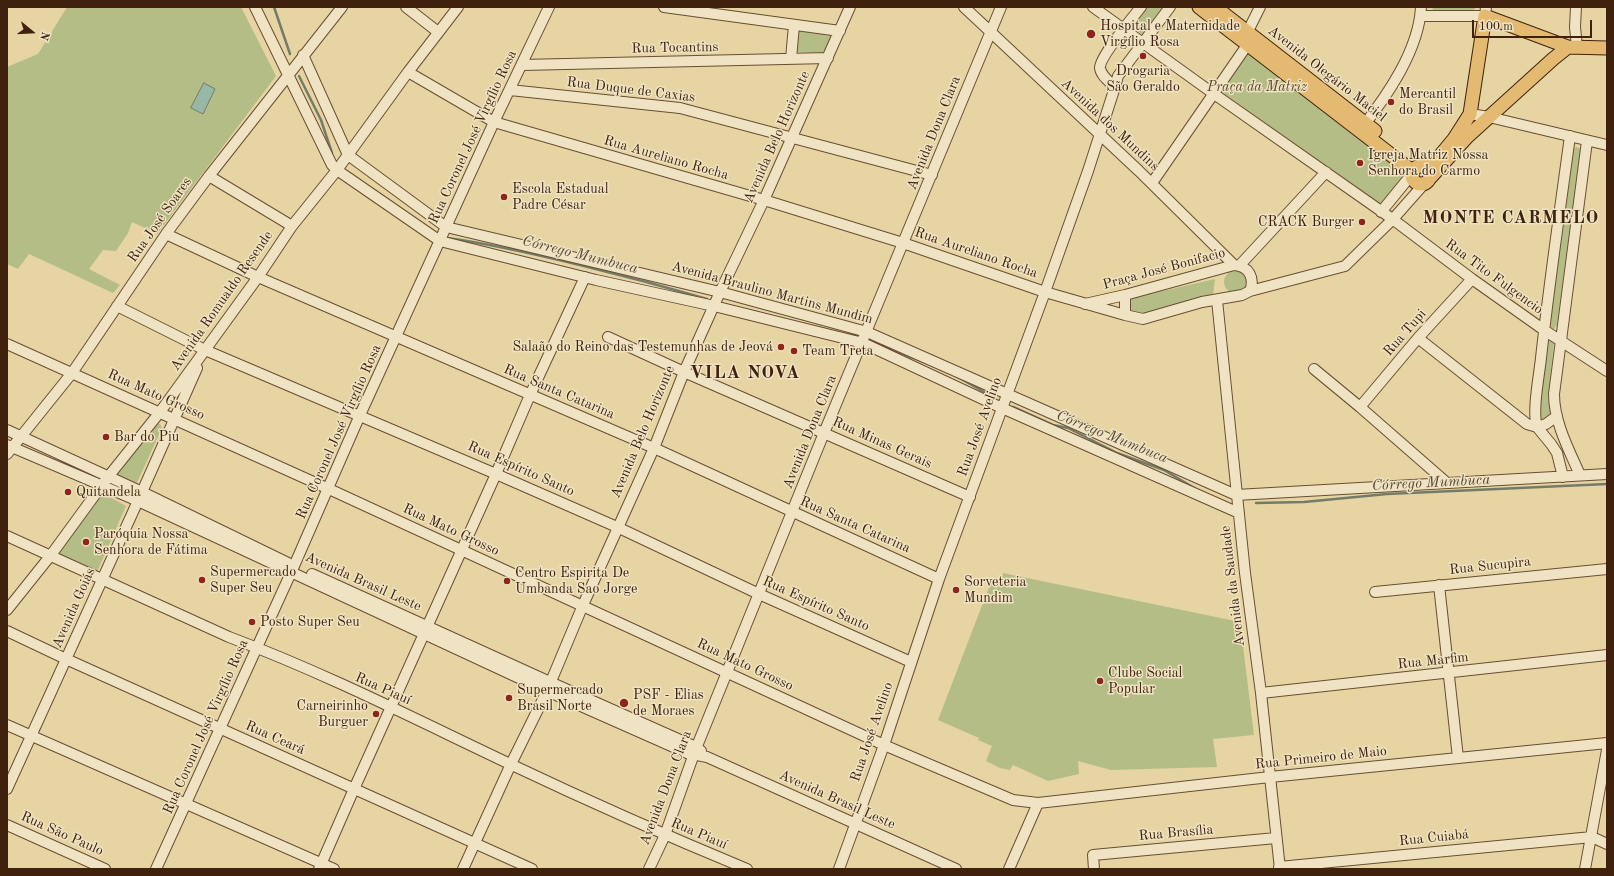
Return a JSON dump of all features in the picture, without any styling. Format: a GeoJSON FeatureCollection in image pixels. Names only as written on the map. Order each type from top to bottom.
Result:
{"type":"FeatureCollection","features":[{"type":"Feature","properties":{"kind":"main road","name":"Avenida Olegário Maciel"},"geometry":{"type":"LineString","coordinates":[[1199,7],[1249,38]]}},
{"type":"Feature","properties":{"kind":"main road","name":"Avenida Olegário Maciel"},"geometry":{"type":"LineString","coordinates":[[1215,7],[1249,38],[1421,173]]}},
{"type":"Feature","properties":{"kind":"main road"},"geometry":{"type":"LineString","coordinates":[[1421,173],[1435,162],[1454,139],[1470,114],[1486,12],[1573,47],[1607,48]]}},
{"type":"Feature","properties":{"kind":"main road"},"geometry":{"type":"LineString","coordinates":[[1421,173],[1489,117],[1553,59],[1573,47]]}},
{"type":"Feature","properties":{"kind":"street","name":"Avenida Braulino Martins Mundim"},"geometry":{"type":"LineString","coordinates":[[255,7],[332,166],[440,241],[585,277],[863,342],[1002,408],[1239,511]]}},
{"type":"Feature","properties":{"kind":"street","name":"Rua José Soares"},"geometry":{"type":"LineString","coordinates":[[9,449],[72,373],[166,234],[209,176],[342,7]]}},
{"type":"Feature","properties":{"kind":"street"},"geometry":{"type":"LineString","coordinates":[[406,7],[438,32]]}},
{"type":"Feature","properties":{"kind":"street","name":"Avenida Romualdo Resende"},"geometry":{"type":"LineString","coordinates":[[7,610],[51,555],[105,481],[160,412],[258,277],[292,226],[337,170],[408,72],[458,7]]}},
{"type":"Feature","properties":{"kind":"street","name":"Rua Coronel José Virgílio Rosa"},"geometry":{"type":"LineString","coordinates":[[156,869],[187,804],[329,489],[360,415],[494,122],[549,7]]}},
{"type":"Feature","properties":{"kind":"street"},"geometry":{"type":"LineString","coordinates":[[664,7],[840,31]]}},
{"type":"Feature","properties":{"kind":"street","name":"Avenida Belo Horizonte"},"geometry":{"type":"LineString","coordinates":[[463,869],[548,687],[617,527],[654,448],[684,372],[792,139],[850,7]]}},
{"type":"Feature","properties":{"kind":"street","name":"Avenida dos Mundins"},"geometry":{"type":"LineString","coordinates":[[964,7],[1101,134],[1237,265]]}},
{"type":"Feature","properties":{"kind":"street","name":"Avenida Dona Clara"},"geometry":{"type":"LineString","coordinates":[[649,869],[664,835],[695,751],[760,594],[824,433],[1001,7]]}},
{"type":"Feature","properties":{"kind":"street","name":"Rua Tito Fulgencio"},"geometry":{"type":"LineString","coordinates":[[1093,7],[1392,219],[1472,279],[1544,330],[1607,371]]}},
{"type":"Feature","properties":{"kind":"street"},"geometry":{"type":"LineString","coordinates":[[1115,87],[1103,75],[1100,70],[1100,63],[1124,28],[1141,7]]}},
{"type":"Feature","properties":{"kind":"street","name":"Rua José Avelino"},"geometry":{"type":"LineString","coordinates":[[839,869],[884,745],[939,579],[1045,292],[1101,134],[1118,76],[1170,7]]}},
{"type":"Feature","properties":{"kind":"street"},"geometry":{"type":"LineString","coordinates":[[1152,183],[1214,94],[1249,38],[1260,7]]}},
{"type":"Feature","properties":{"kind":"street"},"geometry":{"type":"LineString","coordinates":[[1573,47],[1576,7]]}},
{"type":"Feature","properties":{"kind":"street"},"geometry":{"type":"LineString","coordinates":[[1362,127],[1400,74],[1410,50],[1421,12],[1486,12]]}},
{"type":"Feature","properties":{"kind":"street"},"geometry":{"type":"LineString","coordinates":[[791,59],[794,25]]}},
{"type":"Feature","properties":{"kind":"street","name":"Avenida Braulino Martins Mundim"},"geometry":{"type":"LineString","coordinates":[[303,55],[348,155],[446,227],[720,292],[867,332],[1236,496],[1607,474]]}},
{"type":"Feature","properties":{"kind":"street","name":"Rua Tocantins"},"geometry":{"type":"LineString","coordinates":[[522,65],[828,58]]}},
{"type":"Feature","properties":{"kind":"street","name":"Rua Aureliano Rocha"},"geometry":{"type":"LineString","coordinates":[[408,72],[494,122],[764,200],[903,243],[1045,292],[1085,304]]}},
{"type":"Feature","properties":{"kind":"street","name":"Rua Duque de Caxias"},"geometry":{"type":"LineString","coordinates":[[510,90],[680,108],[932,175]]}},
{"type":"Feature","properties":{"kind":"street"},"geometry":{"type":"LineString","coordinates":[[1470,114],[1489,117],[1607,145]]}},
{"type":"Feature","properties":{"kind":"street"},"geometry":{"type":"LineString","coordinates":[[1563,476],[1557,453],[1537,427],[1535,422],[1544,330],[1570,136]]}},
{"type":"Feature","properties":{"kind":"street"},"geometry":{"type":"LineString","coordinates":[[1580,476],[1556,416],[1554,394],[1560,340],[1588,140]]}},
{"type":"Feature","properties":{"kind":"street"},"geometry":{"type":"LineString","coordinates":[[1237,265],[1326,172]]}},
{"type":"Feature","properties":{"kind":"street"},"geometry":{"type":"LineString","coordinates":[[1381,212],[1421,173]]}},
{"type":"Feature","properties":{"kind":"street"},"geometry":{"type":"LineString","coordinates":[[1250,291],[1345,266],[1392,219],[1421,173]]}},
{"type":"Feature","properties":{"kind":"street"},"geometry":{"type":"LineString","coordinates":[[209,176],[292,226]]}},
{"type":"Feature","properties":{"kind":"street","name":"Rua Santa Catarina"},"geometry":{"type":"LineString","coordinates":[[166,234],[258,277],[654,448],[939,579]]}},
{"type":"Feature","properties":{"kind":"street","name":"Praça José Bonifacio"},"geometry":{"type":"LineString","coordinates":[[1237,265],[1246,268],[1251,274],[1252,280],[1250,291],[1242,295],[1202,302],[1143,318],[1125,315],[1085,304],[1125,295],[1237,265]]}},
{"type":"Feature","properties":{"kind":"street"},"geometry":{"type":"LineString","coordinates":[[321,866],[354,789],[427,630],[530,394],[585,277]]}},
{"type":"Feature","properties":{"kind":"street","name":"Rua Tupi"},"geometry":{"type":"LineString","coordinates":[[1360,406],[1418,338],[1472,279]]}},
{"type":"Feature","properties":{"kind":"street"},"geometry":{"type":"LineString","coordinates":[[1125,295],[1125,315]]}},
{"type":"Feature","properties":{"kind":"street","name":"Avenida da Saudade"},"geometry":{"type":"LineString","coordinates":[[1217,300],[1236,496],[1261,694],[1280,868]]}},
{"type":"Feature","properties":{"kind":"street","name":"Rua Espírito Santo"},"geometry":{"type":"LineString","coordinates":[[117,306],[205,350],[360,415],[617,527],[760,594],[911,662]]}},
{"type":"Feature","properties":{"kind":"street","name":"Rua Minas Gerais"},"geometry":{"type":"LineString","coordinates":[[608,337],[970,498]]}},
{"type":"Feature","properties":{"kind":"street"},"geometry":{"type":"LineString","coordinates":[[1418,338],[1527,424],[1537,427],[1546,424],[1556,416]]}},
{"type":"Feature","properties":{"kind":"street","name":"Rua Mato Grosso"},"geometry":{"type":"LineString","coordinates":[[7,344],[160,412],[583,605],[884,745],[1013,800],[1038,803]]}},
{"type":"Feature","properties":{"kind":"street","name":"Avenida Goiás"},"geometry":{"type":"LineString","coordinates":[[7,789],[205,350]]}},
{"type":"Feature","properties":{"kind":"street"},"geometry":{"type":"LineString","coordinates":[[1314,369],[1360,406],[1447,483]]}},
{"type":"Feature","properties":{"kind":"street","name":"Avenida Brasil Leste"},"geometry":{"type":"LineString","coordinates":[[7,430],[48,449],[105,481],[548,687],[695,751],[956,869]]}},
{"type":"Feature","properties":{"kind":"street","name":"Avenida Brasil Leste"},"geometry":{"type":"LineString","coordinates":[[9,449],[105,481]]}},
{"type":"Feature","properties":{"kind":"street"},"geometry":{"type":"LineString","coordinates":[[43,460],[48,449]]}},
{"type":"Feature","properties":{"kind":"street","name":"Rua Piauí"},"geometry":{"type":"LineString","coordinates":[[7,536],[229,637],[257,647],[391,707],[664,835],[747,869]]}},
{"type":"Feature","properties":{"kind":"street","name":"Rua Sucupira"},"geometry":{"type":"LineString","coordinates":[[1375,592],[1607,569]]}},
{"type":"Feature","properties":{"kind":"street"},"geometry":{"type":"LineString","coordinates":[[1440,585],[1458,758]]}},
{"type":"Feature","properties":{"kind":"street","name":"Rua Ceará"},"geometry":{"type":"LineString","coordinates":[[7,631],[532,869]]}},
{"type":"Feature","properties":{"kind":"street","name":"Rua Marfim"},"geometry":{"type":"LineString","coordinates":[[1261,694],[1607,655]]}},
{"type":"Feature","properties":{"kind":"street"},"geometry":{"type":"LineString","coordinates":[[7,725],[187,804],[321,866],[334,869]]}},
{"type":"Feature","properties":{"kind":"street","name":"Rua Primeiro de Maio"},"geometry":{"type":"LineString","coordinates":[[1038,803],[1270,777],[1607,743]]}},
{"type":"Feature","properties":{"kind":"street"},"geometry":{"type":"LineString","coordinates":[[1585,869],[1607,750]]}},
{"type":"Feature","properties":{"kind":"street"},"geometry":{"type":"LineString","coordinates":[[1009,869],[1038,803]]}},
{"type":"Feature","properties":{"kind":"street","name":"Rua São Paulo"},"geometry":{"type":"LineString","coordinates":[[7,825],[105,869]]}},
{"type":"Feature","properties":{"kind":"street"},"geometry":{"type":"LineString","coordinates":[[1592,837],[1607,844]]}},
{"type":"Feature","properties":{"kind":"street","name":"Rua Cuiabá"},"geometry":{"type":"LineString","coordinates":[[1280,868],[1592,837]]}},
{"type":"Feature","properties":{"kind":"street","name":"Rua Brasília"},"geometry":{"type":"LineString","coordinates":[[1094,869],[1093,855],[1276,838]]}},
{"type":"Feature","properties":{"kind":"green space"},"geometry":{"type":"Polygon","coordinates":[[[67,7],[241,7],[276,76],[157,234],[132,222],[128,233],[116,251],[103,250],[89,269],[120,285],[113,293],[29,254],[18,269],[7,264],[7,67],[38,54],[67,7]]]}},
{"type":"Feature","properties":{"kind":"green space"},"geometry":{"type":"Polygon","coordinates":[[[1144,7],[1168,7],[1146,37],[1129,25],[1144,7]]]}},
{"type":"Feature","properties":{"kind":"green space"},"geometry":{"type":"Polygon","coordinates":[[[1432,7],[1477,7],[1469,14],[1443,12],[1433,10],[1432,7]]]}},
{"type":"Feature","properties":{"kind":"green space"},"geometry":{"type":"Polygon","coordinates":[[[797,31],[833,34],[826,53],[795,52],[797,31]]]}},
{"type":"Feature","properties":{"kind":"green space","name":"Praça da Matriz"},"geometry":{"type":"Polygon","coordinates":[[[1248,49],[1406,174],[1382,205],[1376,204],[1221,92],[1222,88],[1248,49]]]}},
{"type":"Feature","properties":{"kind":"green space"},"geometry":{"type":"Polygon","coordinates":[[[1577,147],[1581,149],[1557,325],[1554,329],[1551,328],[1550,323],[1574,148],[1577,147]]]}},
{"type":"Feature","properties":{"kind":"green space"},"geometry":{"type":"Polygon","coordinates":[[[1235,271],[1243,274],[1246,282],[1243,290],[1235,293],[1227,290],[1224,282],[1227,274],[1235,271]]]}},
{"type":"Feature","properties":{"kind":"green space"},"geometry":{"type":"Polygon","coordinates":[[[1215,279],[1213,295],[1144,313],[1128,310],[1128,299],[1215,279]]]}},
{"type":"Feature","properties":{"kind":"green space"},"geometry":{"type":"Polygon","coordinates":[[[1547,342],[1554,342],[1548,399],[1551,413],[1543,422],[1540,418],[1539,408],[1547,342]]]}},
{"type":"Feature","properties":{"kind":"green space"},"geometry":{"type":"Polygon","coordinates":[[[156,423],[160,424],[162,428],[135,487],[113,477],[156,423]]]}},
{"type":"Feature","properties":{"kind":"green space"},"geometry":{"type":"Polygon","coordinates":[[[101,492],[126,506],[97,572],[56,555],[101,492]]]}},
{"type":"Feature","properties":{"kind":"green space","name":"Clube Social Popular"},"geometry":{"type":"Polygon","coordinates":[[[1003,573],[1240,622],[1254,735],[1213,739],[1217,767],[1111,770],[1078,761],[1079,774],[1048,781],[1013,765],[1010,770],[1000,768],[986,761],[992,746],[978,740],[979,738],[938,720],[991,582],[1002,577],[1003,573]]]}},
{"type":"Feature","properties":{"kind":"shaded area"},"geometry":{"type":"Polygon","coordinates":[[[204,83],[215,89],[203,114],[191,108],[204,83]]]}},
{"type":"Feature","properties":{"kind":"waterway","name":"Córrego Mumbuca"},"geometry":{"type":"LineString","coordinates":[[274,7],[290,54]]}},
{"type":"Feature","properties":{"kind":"waterway","name":"Córrego Mumbuca"},"geometry":{"type":"LineString","coordinates":[[299,76],[321,120],[332,153]]}},
{"type":"Feature","properties":{"kind":"waterway","name":"Córrego Mumbuca"},"geometry":{"type":"LineString","coordinates":[[447,238],[464,240],[550,258],[707,299]]}},
{"type":"Feature","properties":{"kind":"waterway","name":"Córrego Mumbuca"},"geometry":{"type":"LineString","coordinates":[[867,340],[924,362]]}},
{"type":"Feature","properties":{"kind":"waterway","name":"Córrego Mumbuca"},"geometry":{"type":"LineString","coordinates":[[956,376],[986,393]]}},
{"type":"Feature","properties":{"kind":"waterway","name":"Córrego Mumbuca"},"geometry":{"type":"LineString","coordinates":[[1013,407],[1053,425],[1068,428],[1117,453],[1164,470],[1196,489]]}},
{"type":"Feature","properties":{"kind":"waterway","name":"Córrego Mumbuca"},"geometry":{"type":"LineString","coordinates":[[1256,503],[1304,502],[1387,494],[1607,484]]}},
{"type":"Feature","properties":{"kind":"place","name":"Hospital e Maternidade Virgílio Rosa"},"geometry":{"type":"Point","coordinates":[1091,34]}},
{"type":"Feature","properties":{"kind":"place","name":"Drogaria São Geraldo"},"geometry":{"type":"Point","coordinates":[1143,56]}},
{"type":"Feature","properties":{"kind":"place","name":"Mercantil do Brasil"},"geometry":{"type":"Point","coordinates":[1391,102]}},
{"type":"Feature","properties":{"kind":"place","name":"Igreja Matriz Nossa Senhora do Carmo"},"geometry":{"type":"Point","coordinates":[1360,163]}},
{"type":"Feature","properties":{"kind":"place","name":"Escola Estadual Padre César"},"geometry":{"type":"Point","coordinates":[504,197]}},
{"type":"Feature","properties":{"kind":"place","name":"CRACK Burger"},"geometry":{"type":"Point","coordinates":[1362,222]}},
{"type":"Feature","properties":{"kind":"place","name":"Salaão do Reino das Testemunhas de Jeová"},"geometry":{"type":"Point","coordinates":[781,347]}},
{"type":"Feature","properties":{"kind":"place","name":"Team Treta"},"geometry":{"type":"Point","coordinates":[794,351]}},
{"type":"Feature","properties":{"kind":"place","name":"Bar do Piu"},"geometry":{"type":"Point","coordinates":[106,437]}},
{"type":"Feature","properties":{"kind":"place","name":"Quitandela"},"geometry":{"type":"Point","coordinates":[68,492]}},
{"type":"Feature","properties":{"kind":"place","name":"Paróquia Nossa Senhora de Fátima"},"geometry":{"type":"Point","coordinates":[86,542]}},
{"type":"Feature","properties":{"kind":"place","name":"Supermercado Super Seu"},"geometry":{"type":"Point","coordinates":[202,580]}},
{"type":"Feature","properties":{"kind":"place","name":"Centro Espirita De Umbanda Sao Jorge"},"geometry":{"type":"Point","coordinates":[507,581]}},
{"type":"Feature","properties":{"kind":"place","name":"Sorveteria Mundim"},"geometry":{"type":"Point","coordinates":[956,590]}},
{"type":"Feature","properties":{"kind":"place","name":"Posto Super Seu"},"geometry":{"type":"Point","coordinates":[252,622]}},
{"type":"Feature","properties":{"kind":"place","name":"Clube Social Popular"},"geometry":{"type":"Point","coordinates":[1100,681]}},
{"type":"Feature","properties":{"kind":"place","name":"Supermercado Brasil Norte"},"geometry":{"type":"Point","coordinates":[509,698]}},
{"type":"Feature","properties":{"kind":"place","name":"PSF - Elias de Moraes"},"geometry":{"type":"Point","coordinates":[624,703]}},
{"type":"Feature","properties":{"kind":"place","name":"Carneirinho Burguer"},"geometry":{"type":"Point","coordinates":[376,714]}},
{"type":"Feature","properties":{"kind":"district","name":"MONTE CARMELO"},"geometry":{"type":"Point","coordinates":[1511,218]}},
{"type":"Feature","properties":{"kind":"district","name":"VILA NOVA"},"geometry":{"type":"Point","coordinates":[745,373]}}]}
